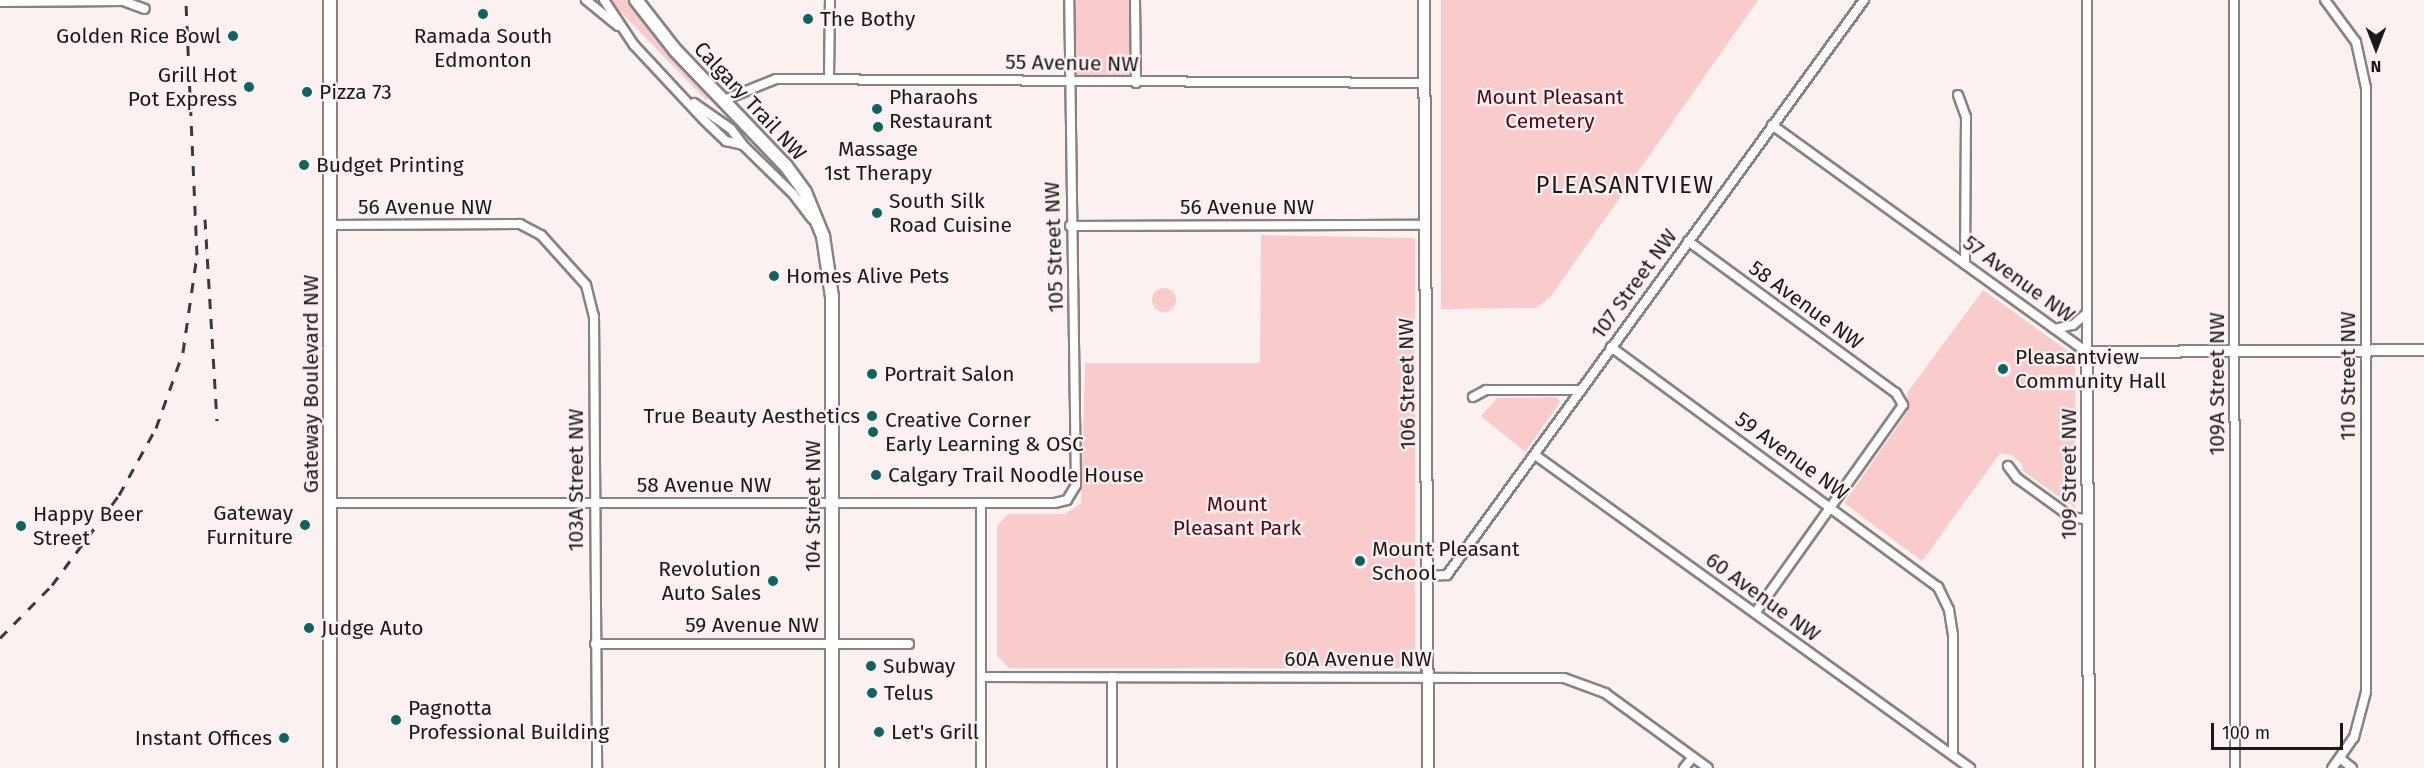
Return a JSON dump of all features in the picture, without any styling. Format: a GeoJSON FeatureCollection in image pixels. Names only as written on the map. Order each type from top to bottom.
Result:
{"type":"FeatureCollection","features":[{"type":"Feature","properties":{"kind":"main road","name":"Gateway Boulevard NW"},"geometry":{"type":"LineString","coordinates":[[330,0],[330,768]]}},
{"type":"Feature","properties":{"kind":"main road","name":"Calgary Trail NW"},"geometry":{"type":"LineString","coordinates":[[636,0],[664,37],[796,180],[825,241]]}},
{"type":"Feature","properties":{"kind":"main road","name":"104 Street NW"},"geometry":{"type":"LineString","coordinates":[[825,241],[832,297],[832,768]]}},
{"type":"Feature","properties":{"kind":"street","name":"Calgary Trail NW"},"geometry":{"type":"LineString","coordinates":[[586,0],[624,30],[726,141],[743,145],[794,195],[825,241]]}},
{"type":"Feature","properties":{"kind":"street","name":"Calgary Trail NW"},"geometry":{"type":"LineString","coordinates":[[604,0],[624,30]]}},
{"type":"Feature","properties":{"kind":"street"},"geometry":{"type":"LineString","coordinates":[[829,79],[830,0]]}},
{"type":"Feature","properties":{"kind":"street","name":"105 Street NW"},"geometry":{"type":"LineString","coordinates":[[1069,0],[1070,226],[1075,266],[1074,493]]}},
{"type":"Feature","properties":{"kind":"street"},"geometry":{"type":"LineString","coordinates":[[1136,0],[1136,83]]}},
{"type":"Feature","properties":{"kind":"street","name":"106 Street NW"},"geometry":{"type":"LineString","coordinates":[[1424,0],[1428,768]]}},
{"type":"Feature","properties":{"kind":"street","name":"107 Street NW"},"geometry":{"type":"LineString","coordinates":[[1428,576],[1447,575],[1864,0]]}},
{"type":"Feature","properties":{"kind":"street","name":"109 Street NW"},"geometry":{"type":"LineString","coordinates":[[2087,0],[2089,768]]}},
{"type":"Feature","properties":{"kind":"street","name":"109A Street NW"},"geometry":{"type":"LineString","coordinates":[[2234,0],[2235,768]]}},
{"type":"Feature","properties":{"kind":"street","name":"110 Street NW"},"geometry":{"type":"LineString","coordinates":[[2325,0],[2350,30],[2366,77],[2366,702],[2354,736],[2341,759]]}},
{"type":"Feature","properties":{"kind":"street"},"geometry":{"type":"LineString","coordinates":[[0,2],[123,1],[146,9]]}},
{"type":"Feature","properties":{"kind":"street","name":"55 Avenue NW"},"geometry":{"type":"LineString","coordinates":[[723,100],[771,80],[1425,83]]}},
{"type":"Feature","properties":{"kind":"street"},"geometry":{"type":"LineString","coordinates":[[1958,95],[1966,117],[1965,264]]}},
{"type":"Feature","properties":{"kind":"street","name":"57 Avenue NW"},"geometry":{"type":"LineString","coordinates":[[1772,125],[2087,352]]}},
{"type":"Feature","properties":{"kind":"street","name":"56 Avenue NW"},"geometry":{"type":"LineString","coordinates":[[331,225],[520,224]]}},
{"type":"Feature","properties":{"kind":"street","name":"103A Street NW"},"geometry":{"type":"LineString","coordinates":[[520,224],[541,235],[572,267],[592,300],[597,768]]}},
{"type":"Feature","properties":{"kind":"street","name":"56 Avenue NW"},"geometry":{"type":"LineString","coordinates":[[1070,226],[1424,225]]}},
{"type":"Feature","properties":{"kind":"street","name":"58 Avenue NW"},"geometry":{"type":"LineString","coordinates":[[1688,241],[1901,399],[1900,413],[1832,507]]}},
{"type":"Feature","properties":{"kind":"street"},"geometry":{"type":"LineString","coordinates":[[2055,329],[2073,325],[2087,313]]}},
{"type":"Feature","properties":{"kind":"street","name":"59 Avenue NW"},"geometry":{"type":"LineString","coordinates":[[1611,347],[1914,566],[1938,587],[1945,600],[1953,635],[1953,755]]}},
{"type":"Feature","properties":{"kind":"street"},"geometry":{"type":"LineString","coordinates":[[2087,352],[2424,350]]}},
{"type":"Feature","properties":{"kind":"street"},"geometry":{"type":"LineString","coordinates":[[1473,397],[1486,390],[1581,390]]}},
{"type":"Feature","properties":{"kind":"street","name":"60 Avenue NW"},"geometry":{"type":"LineString","coordinates":[[1535,455],[1970,768]]}},
{"type":"Feature","properties":{"kind":"street"},"geometry":{"type":"LineString","coordinates":[[2008,466],[2017,478],[2071,517],[2089,520]]}},
{"type":"Feature","properties":{"kind":"street","name":"58 Avenue NW"},"geometry":{"type":"LineString","coordinates":[[330,503],[1055,503],[1067,500],[1074,493]]}},
{"type":"Feature","properties":{"kind":"street"},"geometry":{"type":"LineString","coordinates":[[981,503],[981,768]]}},
{"type":"Feature","properties":{"kind":"street"},"geometry":{"type":"LineString","coordinates":[[1755,613],[1832,507]]}},
{"type":"Feature","properties":{"kind":"street","name":"59 Avenue NW"},"geometry":{"type":"LineString","coordinates":[[595,644],[909,644]]}},
{"type":"Feature","properties":{"kind":"street"},"geometry":{"type":"LineString","coordinates":[[1112,677],[1112,768]]}},
{"type":"Feature","properties":{"kind":"street","name":"60A Avenue NW"},"geometry":{"type":"LineString","coordinates":[[981,678],[1553,677],[1582,683],[1605,693],[1708,768]]}},
{"type":"Feature","properties":{"kind":"street"},"geometry":{"type":"LineString","coordinates":[[1684,768],[1693,757]]}},
{"type":"Feature","properties":{"kind":"street"},"geometry":{"type":"LineString","coordinates":[[2332,768],[2341,759],[2352,768]]}},
{"type":"Feature","properties":{"kind":"green space"},"geometry":{"type":"Polygon","coordinates":[[[609,0],[632,0],[712,93],[706,100],[609,0]]]}},
{"type":"Feature","properties":{"kind":"green space"},"geometry":{"type":"Polygon","coordinates":[[[1076,0],[1129,0],[1129,75],[1076,75],[1076,0]]]}},
{"type":"Feature","properties":{"kind":"green space","name":"Mount Pleasant Cemetery"},"geometry":{"type":"Polygon","coordinates":[[[1441,0],[1758,0],[1551,296],[1536,308],[1441,309],[1441,0]]]}},
{"type":"Feature","properties":{"kind":"green space","name":"Mount Pleasant Park"},"geometry":{"type":"Polygon","coordinates":[[[1261,235],[1415,238],[1415,668],[1009,668],[997,656],[997,526],[1008,514],[1065,514],[1081,503],[1085,363],[1260,363],[1261,235]]]}},
{"type":"Feature","properties":{"kind":"green space"},"geometry":{"type":"Polygon","coordinates":[[[1164,288],[1173,291],[1176,300],[1173,309],[1164,312],[1155,309],[1152,300],[1155,291],[1164,288]]]}},
{"type":"Feature","properties":{"kind":"green space"},"geometry":{"type":"Polygon","coordinates":[[[1983,290],[2075,356],[2075,508],[2023,471],[2022,464],[2012,455],[2000,453],[1922,561],[1844,503],[1908,411],[1907,393],[1983,290]]]}},
{"type":"Feature","properties":{"kind":"green space"},"geometry":{"type":"Polygon","coordinates":[[[1557,397],[1560,402],[1525,452],[1481,416],[1497,398],[1557,397]]]}},
{"type":"Feature","properties":{"kind":"railway"},"geometry":{"type":"LineString","coordinates":[[0,638],[52,585],[119,495],[156,428],[183,352],[197,255],[186,0]]}},
{"type":"Feature","properties":{"kind":"railway"},"geometry":{"type":"LineString","coordinates":[[205,219],[217,421]]}},
{"type":"Feature","properties":{"kind":"place","name":"Ramada South Edmonton"},"geometry":{"type":"Point","coordinates":[483,14]}},
{"type":"Feature","properties":{"kind":"place","name":"The Bothy"},"geometry":{"type":"Point","coordinates":[808,19]}},
{"type":"Feature","properties":{"kind":"place","name":"Golden Rice Bowl"},"geometry":{"type":"Point","coordinates":[233,36]}},
{"type":"Feature","properties":{"kind":"place","name":"Grill Hot Pot Express"},"geometry":{"type":"Point","coordinates":[249,87]}},
{"type":"Feature","properties":{"kind":"place","name":"Pizza 73"},"geometry":{"type":"Point","coordinates":[307,92]}},
{"type":"Feature","properties":{"kind":"place","name":"Pharaohs Restaurant"},"geometry":{"type":"Point","coordinates":[877,109]}},
{"type":"Feature","properties":{"kind":"place","name":"Massage 1st Therapy"},"geometry":{"type":"Point","coordinates":[878,127]}},
{"type":"Feature","properties":{"kind":"place","name":"Budget Printing"},"geometry":{"type":"Point","coordinates":[304,165]}},
{"type":"Feature","properties":{"kind":"place","name":"South Silk Road Cuisine"},"geometry":{"type":"Point","coordinates":[877,213]}},
{"type":"Feature","properties":{"kind":"place","name":"Homes Alive Pets"},"geometry":{"type":"Point","coordinates":[774,276]}},
{"type":"Feature","properties":{"kind":"place","name":"Pleasantview Community Hall"},"geometry":{"type":"Point","coordinates":[2003,369]}},
{"type":"Feature","properties":{"kind":"place","name":"Portrait Salon"},"geometry":{"type":"Point","coordinates":[872,374]}},
{"type":"Feature","properties":{"kind":"place","name":"True Beauty Aesthetics"},"geometry":{"type":"Point","coordinates":[872,416]}},
{"type":"Feature","properties":{"kind":"place","name":"Creative Corner Early Learning & OSC"},"geometry":{"type":"Point","coordinates":[873,432]}},
{"type":"Feature","properties":{"kind":"place","name":"Calgary Trail Noodle House"},"geometry":{"type":"Point","coordinates":[876,475]}},
{"type":"Feature","properties":{"kind":"place","name":"Gateway Furniture"},"geometry":{"type":"Point","coordinates":[305,525]}},
{"type":"Feature","properties":{"kind":"place","name":"Happy Beer Street"},"geometry":{"type":"Point","coordinates":[21,526]}},
{"type":"Feature","properties":{"kind":"place","name":"Mount Pleasant School"},"geometry":{"type":"Point","coordinates":[1360,561]}},
{"type":"Feature","properties":{"kind":"place","name":"Revolution Auto Sales"},"geometry":{"type":"Point","coordinates":[773,581]}},
{"type":"Feature","properties":{"kind":"place","name":"Judge Auto"},"geometry":{"type":"Point","coordinates":[309,628]}},
{"type":"Feature","properties":{"kind":"place","name":"Subway"},"geometry":{"type":"Point","coordinates":[871,666]}},
{"type":"Feature","properties":{"kind":"place","name":"Telus"},"geometry":{"type":"Point","coordinates":[872,693]}},
{"type":"Feature","properties":{"kind":"place","name":"Pagnotta Professional Building"},"geometry":{"type":"Point","coordinates":[396,720]}},
{"type":"Feature","properties":{"kind":"place","name":"Let's Grill"},"geometry":{"type":"Point","coordinates":[879,732]}},
{"type":"Feature","properties":{"kind":"place","name":"Instant Offices"},"geometry":{"type":"Point","coordinates":[284,738]}},
{"type":"Feature","properties":{"kind":"district","name":"PLEASANTVIEW"},"geometry":{"type":"Point","coordinates":[1625,186]}}]}
